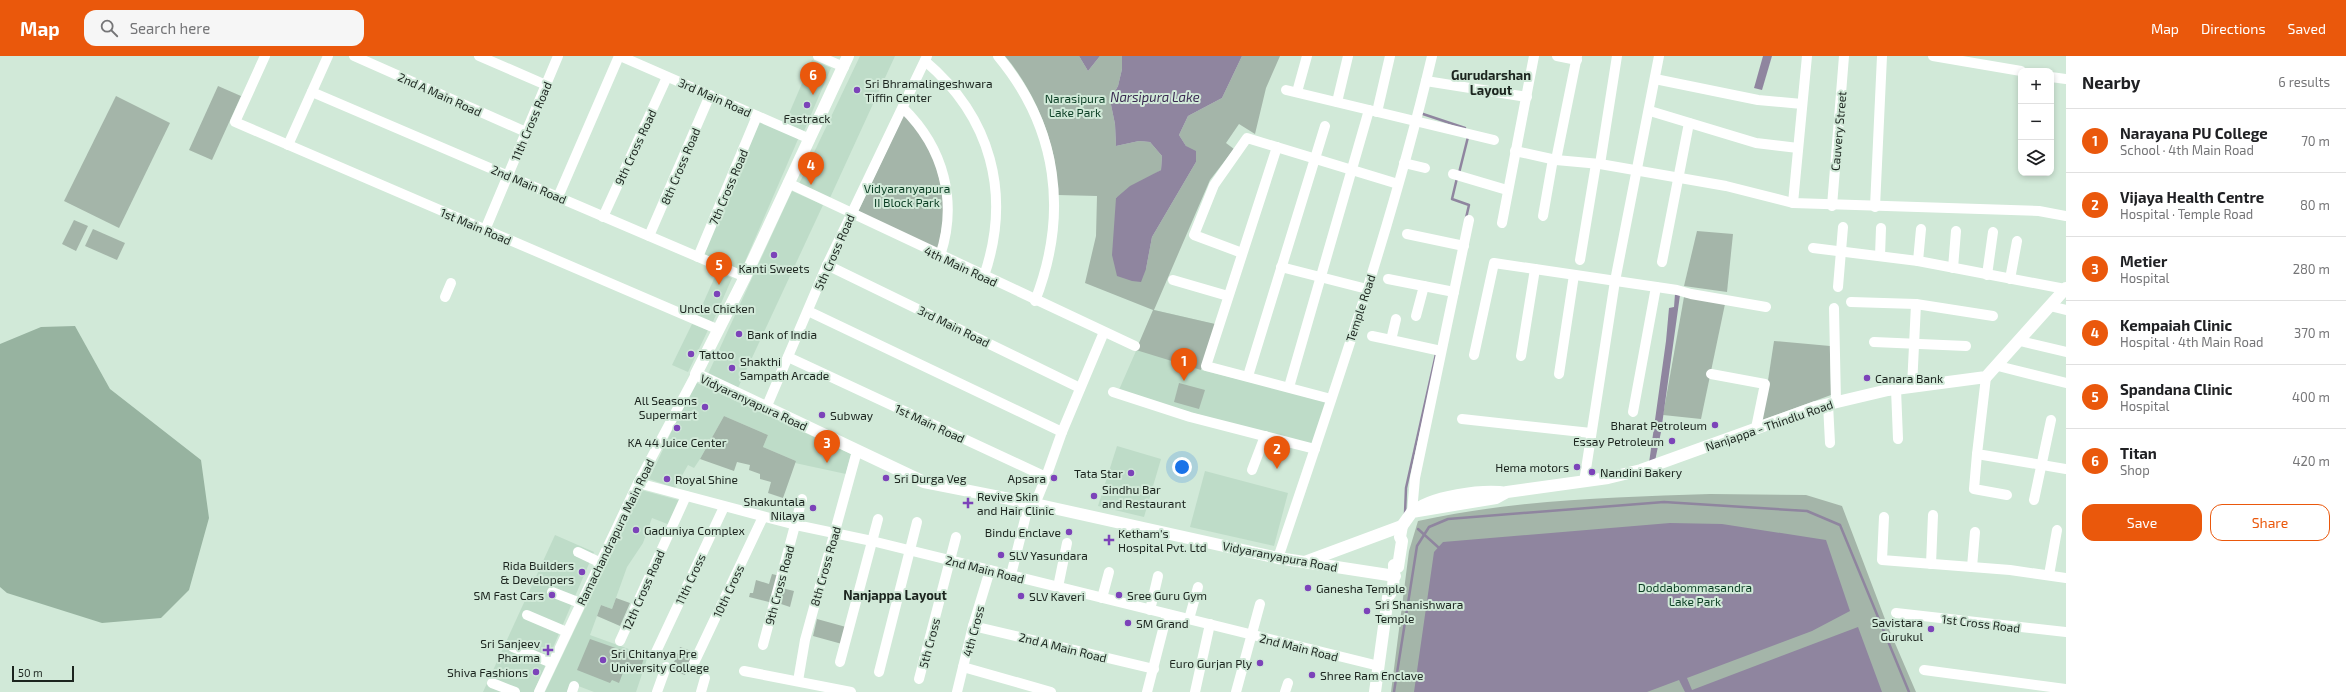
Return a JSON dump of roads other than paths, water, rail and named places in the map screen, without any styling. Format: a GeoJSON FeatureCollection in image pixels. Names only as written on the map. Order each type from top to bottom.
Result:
{"type":"FeatureCollection","features":[{"type":"Feature","properties":{"kind":"main road","name":"Vidyaranyapura Road"},"geometry":{"type":"LineString","coordinates":[[846,61],[745,277],[717,329],[696,374],[924,482],[1032,503],[1278,558],[1304,562],[1394,570]]}},
{"type":"Feature","properties":{"kind":"main road"},"geometry":{"type":"LineString","coordinates":[[1986,377],[1998,366],[2066,288]]}},
{"type":"Feature","properties":{"kind":"main road","name":"Nanjappa - Thindlu Road"},"geometry":{"type":"LineString","coordinates":[[1412,512],[1496,498],[1507,492],[1584,482],[1641,470],[1756,428],[1832,403],[1896,389],[1986,377]]}},
{"type":"Feature","properties":{"kind":"main road"},"geometry":{"type":"LineString","coordinates":[[1376,692],[1388,598],[1392,588],[1394,570],[1398,567],[1402,541],[1401,531],[1412,512]]}},
{"type":"Feature","properties":{"kind":"main road"},"geometry":{"type":"LineString","coordinates":[[1304,562],[1401,531]]}},
{"type":"Feature","properties":{"kind":"main road"},"geometry":{"type":"LineString","coordinates":[[1381,692],[1394,598],[1392,588]]}},
{"type":"Feature","properties":{"kind":"street","name":"1st Main Road"},"geometry":{"type":"LineString","coordinates":[[265,56],[235,122],[717,329]]}},
{"type":"Feature","properties":{"kind":"street"},"geometry":{"type":"LineString","coordinates":[[288,145],[328,56]]}},
{"type":"Feature","properties":{"kind":"street","name":"2nd A Main Road"},"geometry":{"type":"LineString","coordinates":[[354,56],[526,132]]}},
{"type":"Feature","properties":{"kind":"street"},"geometry":{"type":"LineString","coordinates":[[479,56],[546,85]]}},
{"type":"Feature","properties":{"kind":"street","name":"11th Cross Road"},"geometry":{"type":"LineString","coordinates":[[485,230],[558,56]]}},
{"type":"Feature","properties":{"kind":"street"},"geometry":{"type":"LineString","coordinates":[[558,197],[620,56]]}},
{"type":"Feature","properties":{"kind":"street","name":"3rd Main Road"},"geometry":{"type":"LineString","coordinates":[[620,56],[810,139]]}},
{"type":"Feature","properties":{"kind":"street"},"geometry":{"type":"LineString","coordinates":[[818,56],[846,61]]}},
{"type":"Feature","properties":{"kind":"street"},"geometry":{"type":"LineString","coordinates":[[998,56],[1018,83],[1035,113],[1046,146],[1053,181],[1054,216],[1051,251],[1035,301]]}},
{"type":"Feature","properties":{"kind":"street"},"geometry":{"type":"LineString","coordinates":[[1297,92],[1307,56]]}},
{"type":"Feature","properties":{"kind":"street"},"geometry":{"type":"LineString","coordinates":[[1337,102],[1348,56]]}},
{"type":"Feature","properties":{"kind":"street"},"geometry":{"type":"LineString","coordinates":[[1289,387],[1321,277],[1390,56]]}},
{"type":"Feature","properties":{"kind":"street","name":"Temple Road"},"geometry":{"type":"LineString","coordinates":[[1278,558],[1315,449],[1366,289],[1404,163],[1432,56]]}},
{"type":"Feature","properties":{"kind":"street"},"geometry":{"type":"LineString","coordinates":[[1502,223],[1507,190],[1516,152],[1534,56]]}},
{"type":"Feature","properties":{"kind":"street"},"geometry":{"type":"LineString","coordinates":[[1543,216],[1577,58],[1557,56]]}},
{"type":"Feature","properties":{"kind":"street"},"geometry":{"type":"LineString","coordinates":[[1580,260],[1617,56]]}},
{"type":"Feature","properties":{"kind":"street"},"geometry":{"type":"LineString","coordinates":[[1584,482],[1615,281],[1650,111],[1659,56]]}},
{"type":"Feature","properties":{"kind":"street"},"geometry":{"type":"LineString","coordinates":[[1793,203],[1807,56]]}},
{"type":"Feature","properties":{"kind":"street","name":"Cauvery Street"},"geometry":{"type":"LineString","coordinates":[[1832,206],[1844,56]]}},
{"type":"Feature","properties":{"kind":"street"},"geometry":{"type":"LineString","coordinates":[[1875,207],[1882,56]]}},
{"type":"Feature","properties":{"kind":"street"},"geometry":{"type":"LineString","coordinates":[[1933,56],[2018,70]]}},
{"type":"Feature","properties":{"kind":"street"},"geometry":{"type":"LineString","coordinates":[[926,58],[966,105],[980,131],[990,160],[996,188],[996,218],[992,247],[984,276]]}},
{"type":"Feature","properties":{"kind":"street","name":"5th Cross Road"},"geometry":{"type":"LineString","coordinates":[[766,408],[827,265],[926,58]]}},
{"type":"Feature","properties":{"kind":"street","name":"9th Cross Road"},"geometry":{"type":"LineString","coordinates":[[603,217],[667,76]]}},
{"type":"Feature","properties":{"kind":"street"},"geometry":{"type":"LineString","coordinates":[[2054,77],[2066,79]]}},
{"type":"Feature","properties":{"kind":"street"},"geometry":{"type":"LineString","coordinates":[[1655,79],[1758,100],[1802,104]]}},
{"type":"Feature","properties":{"kind":"street"},"geometry":{"type":"LineString","coordinates":[[1426,80],[1527,97]]}},
{"type":"Feature","properties":{"kind":"street"},"geometry":{"type":"LineString","coordinates":[[1286,90],[1373,111],[1417,115],[1469,134],[1494,140]]}},
{"type":"Feature","properties":{"kind":"street","name":"2nd Main Road"},"geometry":{"type":"LineString","coordinates":[[312,92],[745,277]]}},
{"type":"Feature","properties":{"kind":"street","name":"8th Cross Road"},"geometry":{"type":"LineString","coordinates":[[650,236],[710,95]]}},
{"type":"Feature","properties":{"kind":"street"},"geometry":{"type":"LineString","coordinates":[[903,108],[920,126],[930,141],[938,157],[945,180],[948,218],[940,256]]}},
{"type":"Feature","properties":{"kind":"street"},"geometry":{"type":"LineString","coordinates":[[1650,111],[1756,143],[1798,148]]}},
{"type":"Feature","properties":{"kind":"street","name":"7th Cross Road"},"geometry":{"type":"LineString","coordinates":[[698,257],[757,116]]}},
{"type":"Feature","properties":{"kind":"street"},"geometry":{"type":"LineString","coordinates":[[1662,262],[1690,123]]}},
{"type":"Feature","properties":{"kind":"street"},"geometry":{"type":"LineString","coordinates":[[1248,376],[1325,126]]}},
{"type":"Feature","properties":{"kind":"street"},"geometry":{"type":"LineString","coordinates":[[1242,252],[1194,235],[1214,184],[1247,138],[1398,184]]}},
{"type":"Feature","properties":{"kind":"street"},"geometry":{"type":"LineString","coordinates":[[1276,147],[1206,366],[1331,398]]}},
{"type":"Feature","properties":{"kind":"street"},"geometry":{"type":"LineString","coordinates":[[1516,152],[1554,160],[1598,164],[1637,172],[1726,186],[1793,203],[1832,206],[2039,211],[2066,216]]}},
{"type":"Feature","properties":{"kind":"street"},"geometry":{"type":"LineString","coordinates":[[1404,163],[1425,168]]}},
{"type":"Feature","properties":{"kind":"street"},"geometry":{"type":"LineString","coordinates":[[1457,175],[1507,190]]}},
{"type":"Feature","properties":{"kind":"street","name":"4th Main Road"},"geometry":{"type":"LineString","coordinates":[[788,183],[1035,301],[1135,346]]}},
{"type":"Feature","properties":{"kind":"street"},"geometry":{"type":"LineString","coordinates":[[1412,512],[1415,478],[1438,350],[1461,245],[1469,220]]}},
{"type":"Feature","properties":{"kind":"street"},"geometry":{"type":"LineString","coordinates":[[1838,287],[1843,226]]}},
{"type":"Feature","properties":{"kind":"street"},"geometry":{"type":"LineString","coordinates":[[1880,256],[1881,228]]}},
{"type":"Feature","properties":{"kind":"street"},"geometry":{"type":"LineString","coordinates":[[1918,261],[1921,229]]}},
{"type":"Feature","properties":{"kind":"street"},"geometry":{"type":"LineString","coordinates":[[1953,268],[1956,231]]}},
{"type":"Feature","properties":{"kind":"street"},"geometry":{"type":"LineString","coordinates":[[1987,275],[1993,232]]}},
{"type":"Feature","properties":{"kind":"street"},"geometry":{"type":"LineString","coordinates":[[1407,234],[1461,245]]}},
{"type":"Feature","properties":{"kind":"street"},"geometry":{"type":"LineString","coordinates":[[2010,280],[2017,241]]}},
{"type":"Feature","properties":{"kind":"street"},"geometry":{"type":"LineString","coordinates":[[1813,248],[1918,261],[2010,280],[2066,288]]}},
{"type":"Feature","properties":{"kind":"street"},"geometry":{"type":"LineString","coordinates":[[1474,355],[1494,263],[1656,287],[1766,307]]}},
{"type":"Feature","properties":{"kind":"street","name":"3rd Main Road"},"geometry":{"type":"LineString","coordinates":[[827,265],[1080,388]]}},
{"type":"Feature","properties":{"kind":"street"},"geometry":{"type":"LineString","coordinates":[[1281,267],[1366,289]]}},
{"type":"Feature","properties":{"kind":"street"},"geometry":{"type":"LineString","coordinates":[[1521,356],[1535,269]]}},
{"type":"Feature","properties":{"kind":"street"},"geometry":{"type":"LineString","coordinates":[[1559,374],[1574,275]]}},
{"type":"Feature","properties":{"kind":"street"},"geometry":{"type":"LineString","coordinates":[[1388,279],[1451,291]]}},
{"type":"Feature","properties":{"kind":"street"},"geometry":{"type":"LineString","coordinates":[[1173,280],[1228,296]]}},
{"type":"Feature","properties":{"kind":"street"},"geometry":{"type":"LineString","coordinates":[[445,296],[451,283]]}},
{"type":"Feature","properties":{"kind":"street"},"geometry":{"type":"LineString","coordinates":[[1416,316],[1424,286]]}},
{"type":"Feature","properties":{"kind":"street"},"geometry":{"type":"LineString","coordinates":[[1633,412],[1656,287]]}},
{"type":"Feature","properties":{"kind":"street"},"geometry":{"type":"LineString","coordinates":[[1850,302],[1916,304],[1993,316]]}},
{"type":"Feature","properties":{"kind":"street"},"geometry":{"type":"LineString","coordinates":[[1912,387],[1916,304]]}},
{"type":"Feature","properties":{"kind":"street"},"geometry":{"type":"LineString","coordinates":[[2050,306],[2066,310]]}},
{"type":"Feature","properties":{"kind":"street"},"geometry":{"type":"LineString","coordinates":[[1830,443],[1834,308]]}},
{"type":"Feature","properties":{"kind":"street"},"geometry":{"type":"LineString","coordinates":[[808,311],[1062,432]]}},
{"type":"Feature","properties":{"kind":"street"},"geometry":{"type":"LineString","coordinates":[[1391,340],[1396,319]]}},
{"type":"Feature","properties":{"kind":"street"},"geometry":{"type":"LineString","coordinates":[[1011,575],[1032,503],[1046,477],[1062,432],[1104,332]]}},
{"type":"Feature","properties":{"kind":"street"},"geometry":{"type":"LineString","coordinates":[[1372,336],[1438,350]]}},
{"type":"Feature","properties":{"kind":"street"},"geometry":{"type":"LineString","coordinates":[[2020,341],[2066,352]]}},
{"type":"Feature","properties":{"kind":"street"},"geometry":{"type":"LineString","coordinates":[[1874,342],[1966,346]]}},
{"type":"Feature","properties":{"kind":"street","name":"1st Main Road"},"geometry":{"type":"LineString","coordinates":[[788,357],[1046,477]]}},
{"type":"Feature","properties":{"kind":"street"},"geometry":{"type":"LineString","coordinates":[[1998,366],[2066,383]]}},
{"type":"Feature","properties":{"kind":"street","name":"Ramachandrapura Main Road"},"geometry":{"type":"LineString","coordinates":[[539,692],[638,483],[696,374]]}},
{"type":"Feature","properties":{"kind":"street"},"geometry":{"type":"LineString","coordinates":[[1711,374],[1765,384],[1756,428]]}},
{"type":"Feature","properties":{"kind":"street"},"geometry":{"type":"LineString","coordinates":[[1986,377],[1974,489],[2007,495]]}},
{"type":"Feature","properties":{"kind":"street"},"geometry":{"type":"LineString","coordinates":[[1896,389],[1898,439]]}},
{"type":"Feature","properties":{"kind":"street"},"geometry":{"type":"LineString","coordinates":[[1113,392],[1190,417],[1315,449]]}},
{"type":"Feature","properties":{"kind":"street"},"geometry":{"type":"LineString","coordinates":[[1462,419],[1591,433]]}},
{"type":"Feature","properties":{"kind":"street"},"geometry":{"type":"LineString","coordinates":[[2034,500],[2040,464],[2051,420]]}},
{"type":"Feature","properties":{"kind":"street"},"geometry":{"type":"LineString","coordinates":[[1252,470],[1265,436]]}},
{"type":"Feature","properties":{"kind":"street","name":"8th Cross Road"},"geometry":{"type":"LineString","coordinates":[[798,681],[805,640],[857,451]]}},
{"type":"Feature","properties":{"kind":"street"},"geometry":{"type":"LineString","coordinates":[[1977,454],[2066,469]]}},
{"type":"Feature","properties":{"kind":"street","name":"2nd Main Road"},"geometry":{"type":"LineString","coordinates":[[638,483],[763,517],[910,550],[1379,666]]}},
{"type":"Feature","properties":{"kind":"street","name":"12th Cross Road"},"geometry":{"type":"LineString","coordinates":[[620,641],[686,496]]}},
{"type":"Feature","properties":{"kind":"street","name":"9th Cross Road"},"geometry":{"type":"LineString","coordinates":[[763,645],[802,499]]}},
{"type":"Feature","properties":{"kind":"street","name":"11th Cross"},"geometry":{"type":"LineString","coordinates":[[656,652],[724,507]]}},
{"type":"Feature","properties":{"kind":"street"},"geometry":{"type":"LineString","coordinates":[[1931,564],[1933,515]]}},
{"type":"Feature","properties":{"kind":"street","name":"10th Cross"},"geometry":{"type":"LineString","coordinates":[[693,665],[763,517]]}},
{"type":"Feature","properties":{"kind":"street"},"geometry":{"type":"LineString","coordinates":[[1884,517],[1882,560],[1972,567],[2066,578]]}},
{"type":"Feature","properties":{"kind":"street"},"geometry":{"type":"LineString","coordinates":[[840,662],[878,519]]}},
{"type":"Feature","properties":{"kind":"street"},"geometry":{"type":"LineString","coordinates":[[879,672],[917,522]]}},
{"type":"Feature","properties":{"kind":"street"},"geometry":{"type":"LineString","coordinates":[[2049,575],[2057,530]]}},
{"type":"Feature","properties":{"kind":"street"},"geometry":{"type":"LineString","coordinates":[[1972,567],[1975,532]]}},
{"type":"Feature","properties":{"kind":"street","name":"5th Cross"},"geometry":{"type":"LineString","coordinates":[[919,679],[956,538]]}},
{"type":"Feature","properties":{"kind":"street"},"geometry":{"type":"LineString","coordinates":[[1058,587],[1067,543]]}},
{"type":"Feature","properties":{"kind":"street"},"geometry":{"type":"LineString","coordinates":[[578,552],[600,562]]}},
{"type":"Feature","properties":{"kind":"street","name":"4th Cross"},"geometry":{"type":"LineString","coordinates":[[957,692],[973,626],[990,570]]}},
{"type":"Feature","properties":{"kind":"street"},"geometry":{"type":"LineString","coordinates":[[1102,598],[1109,572]]}},
{"type":"Feature","properties":{"kind":"street"},"geometry":{"type":"LineString","coordinates":[[1150,610],[1158,576]]}},
{"type":"Feature","properties":{"kind":"street"},"geometry":{"type":"LineString","coordinates":[[1189,619],[1198,587]]}},
{"type":"Feature","properties":{"kind":"street"},"geometry":{"type":"LineString","coordinates":[[552,592],[580,603]]}},
{"type":"Feature","properties":{"kind":"street"},"geometry":{"type":"LineString","coordinates":[[1236,692],[1260,604]]}},
{"type":"Feature","properties":{"kind":"street","name":"1st Cross Road"},"geometry":{"type":"LineString","coordinates":[[1896,613],[2066,632]]}},
{"type":"Feature","properties":{"kind":"street"},"geometry":{"type":"LineString","coordinates":[[1147,692],[1167,614]]}},
{"type":"Feature","properties":{"kind":"street"},"geometry":{"type":"LineString","coordinates":[[527,616],[567,632]]}},
{"type":"Feature","properties":{"kind":"street"},"geometry":{"type":"LineString","coordinates":[[1195,692],[1210,624]]}},
{"type":"Feature","properties":{"kind":"street","name":"2nd A Main Road"},"geometry":{"type":"LineString","coordinates":[[973,626],[1154,669]]}},
{"type":"Feature","properties":{"kind":"street"},"geometry":{"type":"LineString","coordinates":[[513,647],[552,663]]}},
{"type":"Feature","properties":{"kind":"street"},"geometry":{"type":"LineString","coordinates":[[657,692],[666,667]]}},
{"type":"Feature","properties":{"kind":"street"},"geometry":{"type":"LineString","coordinates":[[963,667],[1051,692]]}},
{"type":"Feature","properties":{"kind":"street"},"geometry":{"type":"LineString","coordinates":[[1924,670],[2066,689]]}},
{"type":"Feature","properties":{"kind":"street"},"geometry":{"type":"LineString","coordinates":[[744,672],[851,692]]}},
{"type":"Feature","properties":{"kind":"street"},"geometry":{"type":"LineString","coordinates":[[701,692],[706,678]]}},
{"type":"Feature","properties":{"kind":"street"},"geometry":{"type":"LineString","coordinates":[[492,683],[515,692]]}},
{"type":"Feature","properties":{"kind":"water","name":"Narsipura Lake"},"geometry":{"type":"Polygon","coordinates":[[[1079,56],[1100,56],[1088,71],[1079,56]]]}},
{"type":"Feature","properties":{"kind":"water","name":"Narsipura Lake"},"geometry":{"type":"Polygon","coordinates":[[[1122,56],[1242,56],[1222,98],[1188,116],[1179,135],[1186,146],[1196,151],[1196,162],[1152,237],[1146,269],[1141,282],[1132,281],[1117,276],[1112,255],[1116,198],[1130,186],[1161,170],[1162,156],[1150,142],[1139,141],[1116,146],[1115,124],[1110,100],[1118,86],[1122,69],[1122,56]]]}},
{"type":"Feature","properties":{"kind":"water"},"geometry":{"type":"Polygon","coordinates":[[[1763,56],[1772,56],[1762,90],[1754,88],[1763,56]]]}},
{"type":"Feature","properties":{"kind":"water"},"geometry":{"type":"Polygon","coordinates":[[[1675,294],[1680,295],[1661,432],[1655,461],[1649,463],[1666,341],[1669,308],[1674,307],[1675,294]]]}},
{"type":"Feature","properties":{"kind":"water","name":"Doddabommasandra Lake Park"},"geometry":{"type":"Polygon","coordinates":[[[1670,523],[1722,524],[1826,540],[1850,611],[1812,631],[1687,678],[1692,690],[1858,627],[1882,692],[1685,692],[1679,680],[1647,692],[1414,692],[1434,552],[1443,542],[1670,523]]]}},
{"type":"Feature","properties":{"kind":"waterway"},"geometry":{"type":"LineString","coordinates":[[1420,113],[1465,128]]}},
{"type":"Feature","properties":{"kind":"waterway"},"geometry":{"type":"LineString","coordinates":[[1459,173],[1468,137]]}},
{"type":"Feature","properties":{"kind":"waterway"},"geometry":{"type":"LineString","coordinates":[[1457,178],[1452,199],[1469,205],[1466,218]]}},
{"type":"Feature","properties":{"kind":"waterway"},"geometry":{"type":"LineString","coordinates":[[1405,514],[1406,488],[1436,354]]}},
{"type":"Feature","properties":{"kind":"waterway"},"geometry":{"type":"LineString","coordinates":[[1394,692],[1417,546],[1429,527],[1448,519],[1664,502],[1807,511],[1840,525],[1909,692]]}},
{"type":"Feature","properties":{"kind":"waterway"},"geometry":{"type":"LineString","coordinates":[[1418,529],[1438,547]]}},
{"type":"Feature","properties":{"kind":"place","name":"Sri Bhramalingeshwara Tiffin Center"},"geometry":{"type":"Point","coordinates":[857,90]}},
{"type":"Feature","properties":{"kind":"place","name":"Titan"},"geometry":{"type":"Point","coordinates":[813,95]}},
{"type":"Feature","properties":{"kind":"place","name":"Fastrack"},"geometry":{"type":"Point","coordinates":[807,105]}},
{"type":"Feature","properties":{"kind":"place","name":"Kempaiah Clinic"},"geometry":{"type":"Point","coordinates":[811,185]}},
{"type":"Feature","properties":{"kind":"place","name":"Kanti Sweets"},"geometry":{"type":"Point","coordinates":[774,255]}},
{"type":"Feature","properties":{"kind":"place","name":"Spandana Clinic"},"geometry":{"type":"Point","coordinates":[719,285]}},
{"type":"Feature","properties":{"kind":"place","name":"Uncle Chicken"},"geometry":{"type":"Point","coordinates":[717,294]}},
{"type":"Feature","properties":{"kind":"place","name":"Bank of India"},"geometry":{"type":"Point","coordinates":[739,334]}},
{"type":"Feature","properties":{"kind":"place","name":"Tattoo"},"geometry":{"type":"Point","coordinates":[691,354]}},
{"type":"Feature","properties":{"kind":"place","name":"Shakthi Sampath Arcade"},"geometry":{"type":"Point","coordinates":[732,368]}},
{"type":"Feature","properties":{"kind":"place","name":"Canara Bank"},"geometry":{"type":"Point","coordinates":[1867,378]}},
{"type":"Feature","properties":{"kind":"place","name":"Narayana PU College"},"geometry":{"type":"Point","coordinates":[1184,381]}},
{"type":"Feature","properties":{"kind":"place","name":"All Seasons Supermart"},"geometry":{"type":"Point","coordinates":[705,407]}},
{"type":"Feature","properties":{"kind":"place","name":"Subway"},"geometry":{"type":"Point","coordinates":[822,415]}},
{"type":"Feature","properties":{"kind":"place","name":"Bharat Petroleum"},"geometry":{"type":"Point","coordinates":[1715,425]}},
{"type":"Feature","properties":{"kind":"place","name":"KA 44 Juice Center"},"geometry":{"type":"Point","coordinates":[677,428]}},
{"type":"Feature","properties":{"kind":"place","name":"Essay Petroleum"},"geometry":{"type":"Point","coordinates":[1672,441]}},
{"type":"Feature","properties":{"kind":"place","name":"Metier"},"geometry":{"type":"Point","coordinates":[827,463]}},
{"type":"Feature","properties":{"kind":"place","name":"Hema motors"},"geometry":{"type":"Point","coordinates":[1577,467]}},
{"type":"Feature","properties":{"kind":"place","name":"Vijaya Health Centre"},"geometry":{"type":"Point","coordinates":[1277,469]}},
{"type":"Feature","properties":{"kind":"place","name":"Nandini Bakery"},"geometry":{"type":"Point","coordinates":[1592,472]}},
{"type":"Feature","properties":{"kind":"place","name":"Tata Star"},"geometry":{"type":"Point","coordinates":[1131,473]}},
{"type":"Feature","properties":{"kind":"place","name":"Sri Durga Veg"},"geometry":{"type":"Point","coordinates":[886,478]}},
{"type":"Feature","properties":{"kind":"place","name":"Apsara"},"geometry":{"type":"Point","coordinates":[1054,478]}},
{"type":"Feature","properties":{"kind":"place","name":"Royal Shine"},"geometry":{"type":"Point","coordinates":[667,479]}},
{"type":"Feature","properties":{"kind":"place","name":"Sindhu Bar and Restaurant"},"geometry":{"type":"Point","coordinates":[1094,496]}},
{"type":"Feature","properties":{"kind":"place","name":"Revive Skin and Hair Clinic"},"geometry":{"type":"Point","coordinates":[968,503]}},
{"type":"Feature","properties":{"kind":"place","name":"Shakuntala Nilaya"},"geometry":{"type":"Point","coordinates":[813,508]}},
{"type":"Feature","properties":{"kind":"place","name":"Gaduniya Complex"},"geometry":{"type":"Point","coordinates":[636,530]}},
{"type":"Feature","properties":{"kind":"place","name":"Bindu Enclave"},"geometry":{"type":"Point","coordinates":[1069,532]}},
{"type":"Feature","properties":{"kind":"place","name":"Ketham's Hospital Pvt. Ltd"},"geometry":{"type":"Point","coordinates":[1109,540]}},
{"type":"Feature","properties":{"kind":"place","name":"SLV Yasundara"},"geometry":{"type":"Point","coordinates":[1001,555]}},
{"type":"Feature","properties":{"kind":"place","name":"Rida Builders & Developers"},"geometry":{"type":"Point","coordinates":[582,572]}},
{"type":"Feature","properties":{"kind":"place","name":"Ganesha Temple"},"geometry":{"type":"Point","coordinates":[1308,588]}},
{"type":"Feature","properties":{"kind":"place","name":"SM Fast Cars"},"geometry":{"type":"Point","coordinates":[552,595]}},
{"type":"Feature","properties":{"kind":"place","name":"Sree Guru Gym"},"geometry":{"type":"Point","coordinates":[1119,595]}},
{"type":"Feature","properties":{"kind":"place","name":"SLV Kaveri"},"geometry":{"type":"Point","coordinates":[1021,596]}},
{"type":"Feature","properties":{"kind":"place","name":"Sri Shanishwara Temple"},"geometry":{"type":"Point","coordinates":[1367,611]}},
{"type":"Feature","properties":{"kind":"place","name":"SM Grand"},"geometry":{"type":"Point","coordinates":[1128,623]}},
{"type":"Feature","properties":{"kind":"place","name":"Savistara Gurukul"},"geometry":{"type":"Point","coordinates":[1931,629]}},
{"type":"Feature","properties":{"kind":"place","name":"Sri Sanjeev Pharma"},"geometry":{"type":"Point","coordinates":[548,650]}},
{"type":"Feature","properties":{"kind":"place","name":"Sri Chitanya Pre University College"},"geometry":{"type":"Point","coordinates":[603,660]}},
{"type":"Feature","properties":{"kind":"place","name":"Euro Gurjan Ply"},"geometry":{"type":"Point","coordinates":[1260,663]}},
{"type":"Feature","properties":{"kind":"place","name":"Shiva Fashions"},"geometry":{"type":"Point","coordinates":[536,672]}},
{"type":"Feature","properties":{"kind":"place","name":"Shree Ram Enclave"},"geometry":{"type":"Point","coordinates":[1312,675]}},
{"type":"Feature","properties":{"kind":"district","name":"Gurudarshan Layout"},"geometry":{"type":"Point","coordinates":[1491,82]}},
{"type":"Feature","properties":{"kind":"district","name":"Nanjappa Layout"},"geometry":{"type":"Point","coordinates":[895,595]}},
{"type":"Feature","properties":{"kind":"park label","name":"Narasipura Lake Park"},"geometry":{"type":"Point","coordinates":[1075,105]}},
{"type":"Feature","properties":{"kind":"park label","name":"Vidyaranyapura II Block Park"},"geometry":{"type":"Point","coordinates":[907,195]}}]}
